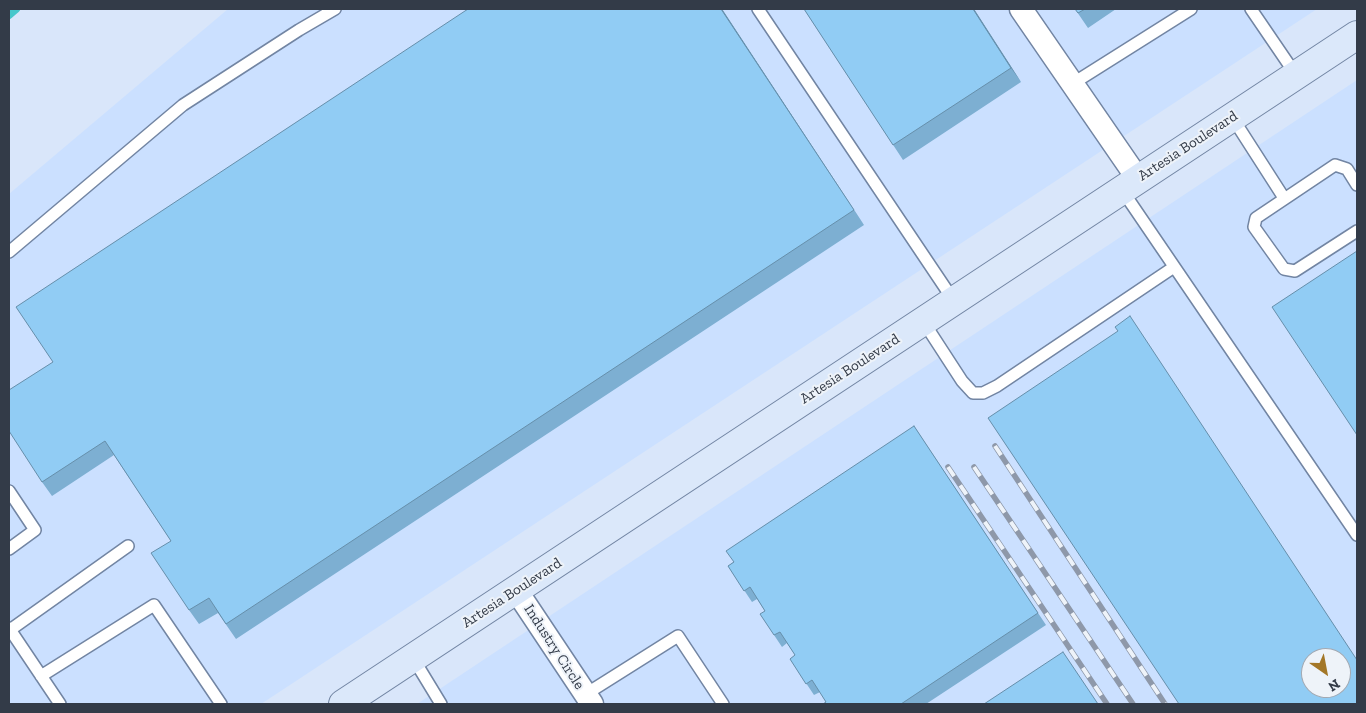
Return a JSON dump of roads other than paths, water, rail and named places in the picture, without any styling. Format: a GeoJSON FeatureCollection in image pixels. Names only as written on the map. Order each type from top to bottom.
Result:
{"type":"FeatureCollection","features":[{"type":"Feature","properties":{"kind":"main road","name":"Artesia Boulevard"},"geometry":{"type":"LineString","coordinates":[[342,704],[1357,35]]}},
{"type":"Feature","properties":{"kind":"street"},"geometry":{"type":"LineString","coordinates":[[1022,9],[1072,84],[1130,185]]}},
{"type":"Feature","properties":{"kind":"street","name":"Industry Circle"},"geometry":{"type":"LineString","coordinates":[[516,590],[589,699]]}},
{"type":"Feature","properties":{"kind":"lane"},"geometry":{"type":"LineString","coordinates":[[9,252],[183,105],[335,9]]}},
{"type":"Feature","properties":{"kind":"lane"},"geometry":{"type":"LineString","coordinates":[[758,9],[954,301]]}},
{"type":"Feature","properties":{"kind":"lane"},"geometry":{"type":"LineString","coordinates":[[1072,84],[1191,9]]}},
{"type":"Feature","properties":{"kind":"lane"},"geometry":{"type":"LineString","coordinates":[[1251,9],[1296,75]]}},
{"type":"Feature","properties":{"kind":"lane"},"geometry":{"type":"LineString","coordinates":[[1232,117],[1284,198]]}},
{"type":"Feature","properties":{"kind":"lane"},"geometry":{"type":"LineString","coordinates":[[1357,185],[1347,169],[1335,165],[1256,218],[1254,227],[1284,270],[1295,271],[1357,231]]}},
{"type":"Feature","properties":{"kind":"lane"},"geometry":{"type":"LineString","coordinates":[[1130,185],[1174,267],[1357,535]]}},
{"type":"Feature","properties":{"kind":"lane"},"geometry":{"type":"LineString","coordinates":[[923,322],[962,381],[973,393],[983,393],[1174,267]]}},
{"type":"Feature","properties":{"kind":"lane"},"geometry":{"type":"LineString","coordinates":[[9,491],[35,530],[9,548]]}},
{"type":"Feature","properties":{"kind":"lane"},"geometry":{"type":"LineString","coordinates":[[60,704],[9,629],[128,546]]}},
{"type":"Feature","properties":{"kind":"lane"},"geometry":{"type":"LineString","coordinates":[[41,676],[154,605],[221,704]]}},
{"type":"Feature","properties":{"kind":"lane"},"geometry":{"type":"LineString","coordinates":[[589,699],[678,636],[723,704]]}},
{"type":"Feature","properties":{"kind":"lane"},"geometry":{"type":"LineString","coordinates":[[413,658],[441,704]]}},
{"type":"Feature","properties":{"kind":"waterway"},"geometry":{"type":"LineString","coordinates":[[9,15],[16,9]]}},
{"type":"Feature","properties":{"kind":"railway"},"geometry":{"type":"LineString","coordinates":[[995,446],[1165,704]]}},
{"type":"Feature","properties":{"kind":"railway"},"geometry":{"type":"LineString","coordinates":[[948,467],[1107,704]]}},
{"type":"Feature","properties":{"kind":"railway"},"geometry":{"type":"LineString","coordinates":[[974,467],[1133,704]]}}]}
